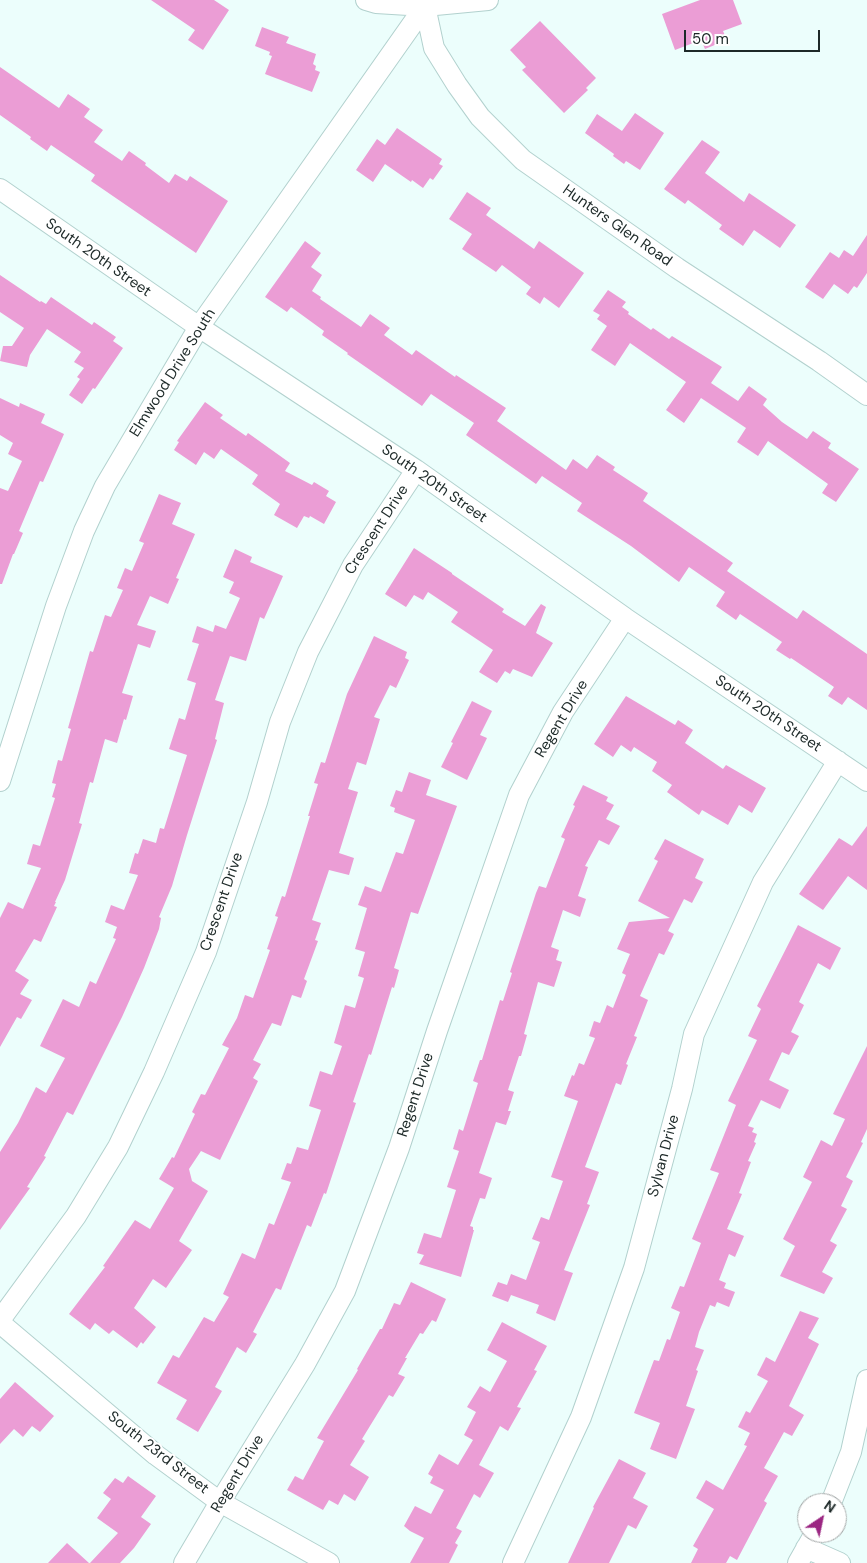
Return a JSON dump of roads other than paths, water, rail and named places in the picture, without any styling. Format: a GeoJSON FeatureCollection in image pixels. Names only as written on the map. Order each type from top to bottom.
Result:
{"type":"FeatureCollection","features":[{"type":"Feature","properties":{"kind":"street"},"geometry":{"type":"LineString","coordinates":[[366,0],[425,6],[488,0]]}},
{"type":"Feature","properties":{"kind":"street","name":"Elmwood Drive South"},"geometry":{"type":"LineString","coordinates":[[0,781],[56,606],[84,531],[105,486],[199,328],[425,6]]}},
{"type":"Feature","properties":{"kind":"street","name":"Hunters Glen Road"},"geometry":{"type":"LineString","coordinates":[[425,6],[434,48],[457,85],[480,117],[523,160],[677,268],[819,361],[867,395]]}},
{"type":"Feature","properties":{"kind":"street","name":"South 20th Street"},"geometry":{"type":"LineString","coordinates":[[0,189],[199,328],[416,470],[625,618],[867,780]]}},
{"type":"Feature","properties":{"kind":"street","name":"Crescent Drive"},"geometry":{"type":"LineString","coordinates":[[0,1322],[76,1216],[126,1130],[154,1072],[206,952],[257,802],[280,722],[308,652],[353,565],[416,470]]}},
{"type":"Feature","properties":{"kind":"street","name":"Regent Drive"},"geometry":{"type":"LineString","coordinates":[[184,1563],[305,1364],[345,1291],[400,1148],[443,1013],[519,795],[564,712],[625,618]]}},
{"type":"Feature","properties":{"kind":"street","name":"Sylvan Drive"},"geometry":{"type":"LineString","coordinates":[[513,1563],[581,1417],[634,1268],[682,1089],[694,1034],[763,882],[838,760]]}},
{"type":"Feature","properties":{"kind":"street","name":"South 23rd Street"},"geometry":{"type":"LineString","coordinates":[[0,1322],[156,1455],[220,1502],[329,1563]]}},
{"type":"Feature","properties":{"kind":"street"},"geometry":{"type":"LineString","coordinates":[[835,1493],[851,1452],[867,1380]]}},
{"type":"Feature","properties":{"kind":"street"},"geometry":{"type":"LineString","coordinates":[[806,1548],[840,1563]]}}]}
